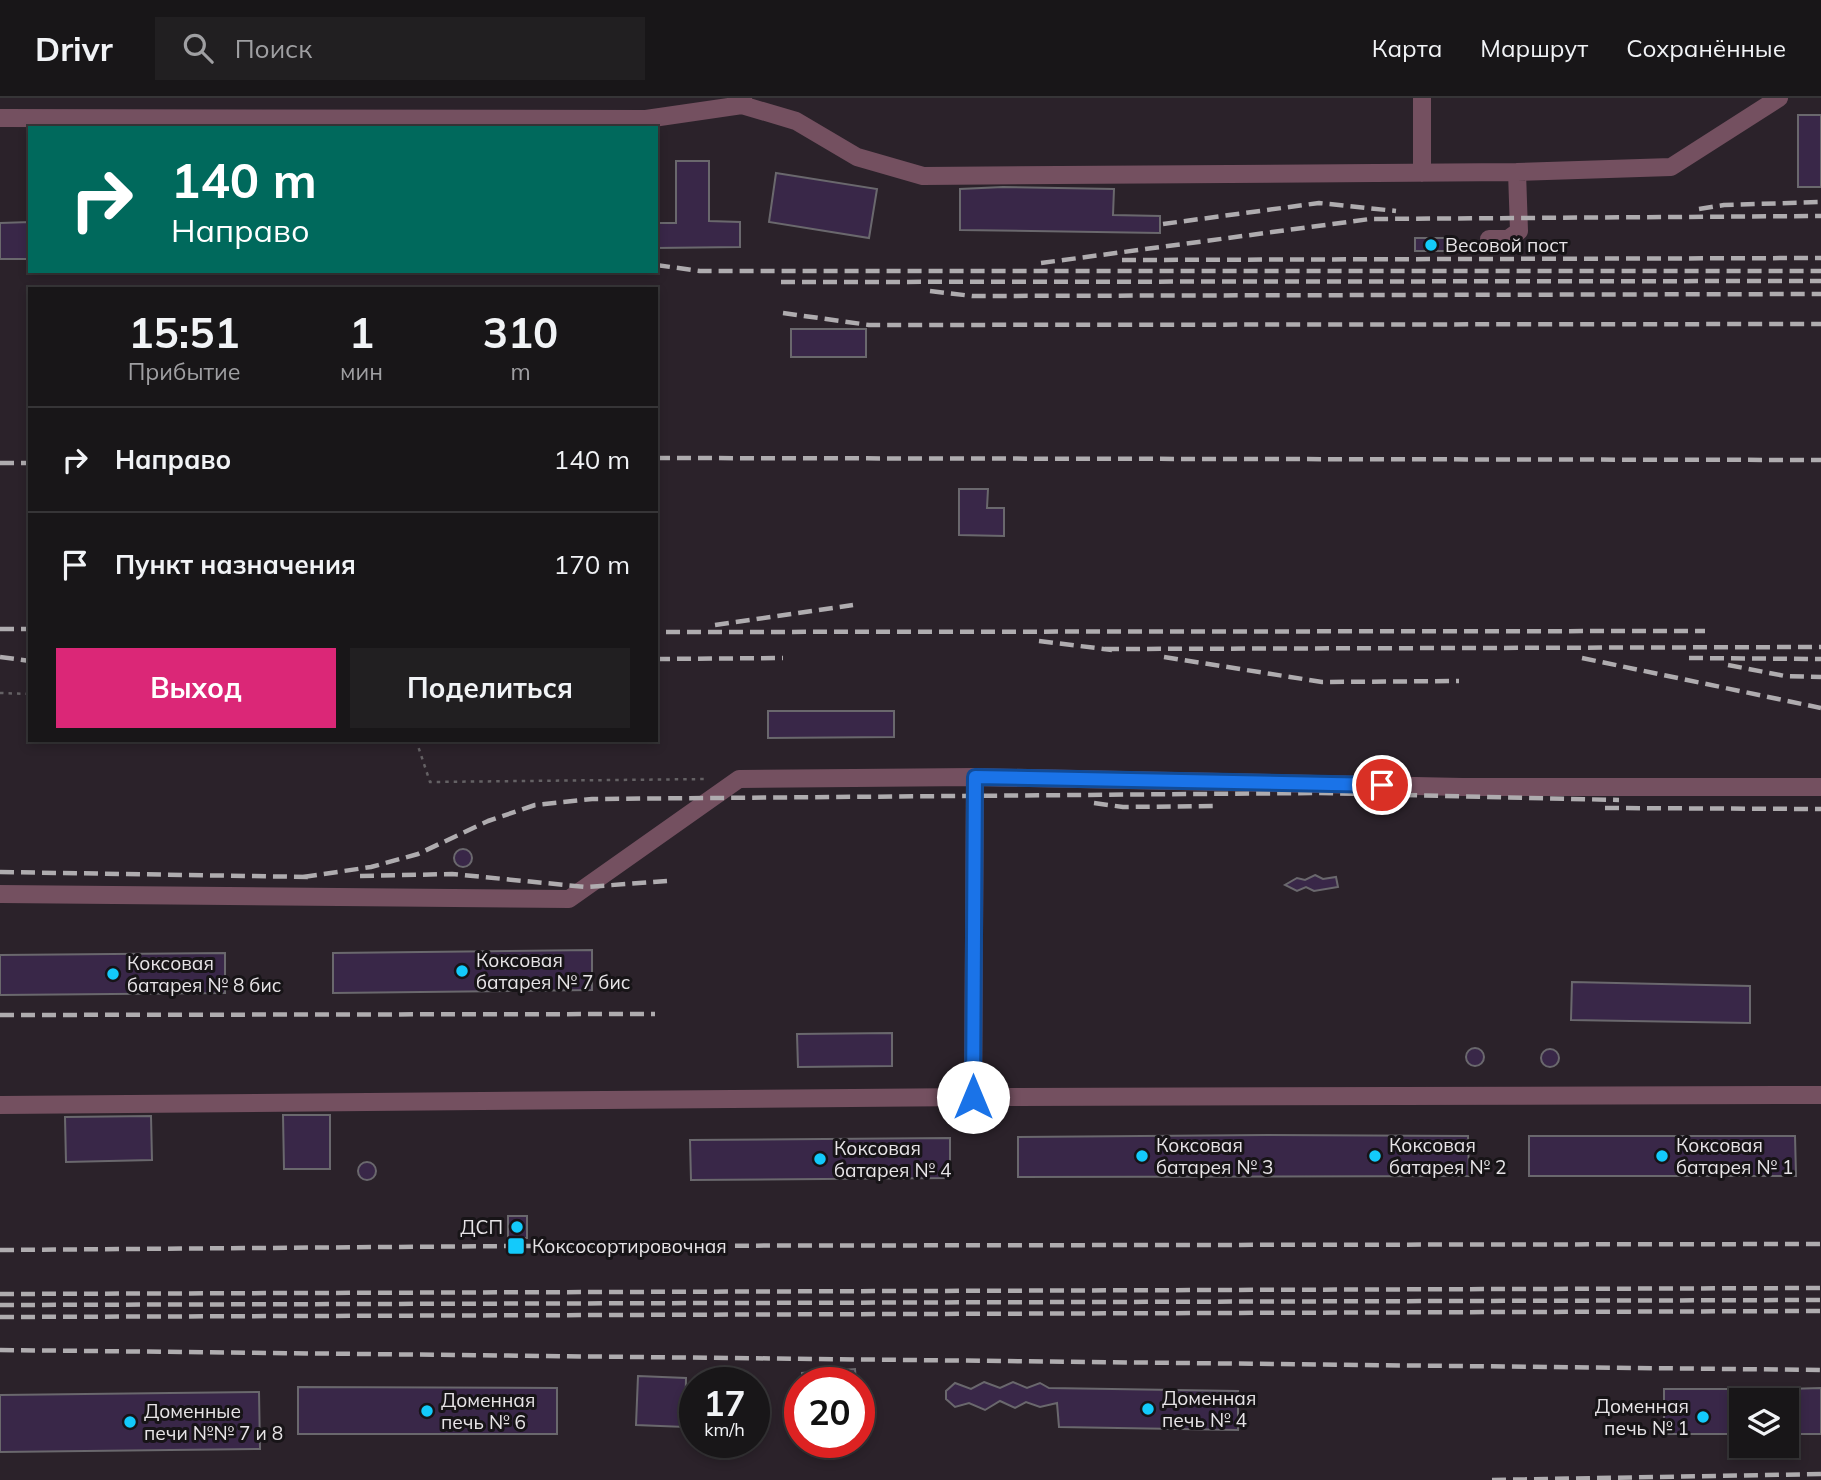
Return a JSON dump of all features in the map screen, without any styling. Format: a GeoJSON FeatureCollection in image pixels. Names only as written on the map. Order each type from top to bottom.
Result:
{"type":"FeatureCollection","features":[{"type":"Feature","properties":{"kind":"lane"},"geometry":{"type":"LineString","coordinates":[[1422,98],[1422,173]]}},
{"type":"Feature","properties":{"kind":"lane"},"geometry":{"type":"LineString","coordinates":[[0,118],[646,120],[743,102],[796,121],[857,157],[923,176],[1517,172],[1671,167],[1779,98]]}},
{"type":"Feature","properties":{"kind":"lane"},"geometry":{"type":"LineString","coordinates":[[1489,239],[1508,239],[1519,231],[1517,172]]}},
{"type":"Feature","properties":{"kind":"lane"},"geometry":{"type":"LineString","coordinates":[[973,1097],[975,777]]}},
{"type":"Feature","properties":{"kind":"lane"},"geometry":{"type":"LineString","coordinates":[[0,894],[569,899],[740,779],[975,777],[1464,787],[1821,787]]}},
{"type":"Feature","properties":{"kind":"lane"},"geometry":{"type":"LineString","coordinates":[[0,1105],[973,1097],[1821,1095]]}},
{"type":"Feature","properties":{"kind":"path"},"geometry":{"type":"LineString","coordinates":[[0,693],[28,694]]}},
{"type":"Feature","properties":{"kind":"path"},"geometry":{"type":"LineString","coordinates":[[417,742],[430,782],[713,779]]}},
{"type":"Feature","properties":{"kind":"shaded area"},"geometry":{"type":"Polygon","coordinates":[[[0,98],[1821,98],[1821,1480],[0,1480],[0,98]]]}},
{"type":"Feature","properties":{"kind":"building"},"geometry":{"type":"Polygon","coordinates":[[[1798,115],[1821,115],[1821,187],[1798,187],[1798,115]]]}},
{"type":"Feature","properties":{"kind":"building"},"geometry":{"type":"Polygon","coordinates":[[[676,161],[709,161],[709,221],[740,222],[740,247],[658,248],[658,223],[676,223],[676,161]]]}},
{"type":"Feature","properties":{"kind":"building"},"geometry":{"type":"Polygon","coordinates":[[[776,173],[877,189],[869,238],[769,222],[776,173]]]}},
{"type":"Feature","properties":{"kind":"building"},"geometry":{"type":"Polygon","coordinates":[[[960,189],[1114,189],[1113,215],[1160,216],[1160,233],[960,230],[960,189]]]}},
{"type":"Feature","properties":{"kind":"building"},"geometry":{"type":"Polygon","coordinates":[[[28,222],[28,259],[0,259],[0,223],[28,222]]]}},
{"type":"Feature","properties":{"kind":"building","name":"Весовой пост"},"geometry":{"type":"Polygon","coordinates":[[[1415,238],[1448,238],[1448,251],[1415,251],[1415,238]]]}},
{"type":"Feature","properties":{"kind":"building"},"geometry":{"type":"Polygon","coordinates":[[[791,329],[866,329],[866,357],[791,357],[791,329]]]}},
{"type":"Feature","properties":{"kind":"building"},"geometry":{"type":"Polygon","coordinates":[[[959,489],[988,489],[987,508],[1004,508],[1004,536],[959,535],[959,489]]]}},
{"type":"Feature","properties":{"kind":"building"},"geometry":{"type":"Polygon","coordinates":[[[768,711],[894,711],[894,737],[768,738],[768,711]]]}},
{"type":"Feature","properties":{"kind":"building"},"geometry":{"type":"Polygon","coordinates":[[[463,849],[471,854],[472,858],[467,866],[463,867],[455,862],[454,858],[459,850],[463,849]]]}},
{"type":"Feature","properties":{"kind":"building"},"geometry":{"type":"Polygon","coordinates":[[[1315,875],[1323,879],[1336,877],[1338,887],[1314,891],[1306,887],[1297,891],[1285,885],[1297,878],[1305,880],[1315,875]]]}},
{"type":"Feature","properties":{"kind":"building","name":"Коксовая батарея № 7 бис"},"geometry":{"type":"Polygon","coordinates":[[[592,950],[592,990],[333,993],[333,953],[592,950]]]}},
{"type":"Feature","properties":{"kind":"building","name":"Коксовая батарея № 8 бис"},"geometry":{"type":"Polygon","coordinates":[[[225,953],[225,993],[0,995],[0,955],[225,953]]]}},
{"type":"Feature","properties":{"kind":"building"},"geometry":{"type":"Polygon","coordinates":[[[1572,982],[1750,986],[1750,1023],[1571,1020],[1572,982]]]}},
{"type":"Feature","properties":{"kind":"building"},"geometry":{"type":"Polygon","coordinates":[[[892,1033],[892,1066],[798,1067],[797,1034],[892,1033]]]}},
{"type":"Feature","properties":{"kind":"building"},"geometry":{"type":"Polygon","coordinates":[[[1475,1048],[1482,1050],[1482,1064],[1475,1066],[1468,1064],[1466,1057],[1468,1050],[1475,1048]]]}},
{"type":"Feature","properties":{"kind":"building"},"geometry":{"type":"Polygon","coordinates":[[[1550,1049],[1558,1054],[1559,1058],[1554,1066],[1550,1067],[1542,1062],[1541,1058],[1546,1050],[1550,1049]]]}},
{"type":"Feature","properties":{"kind":"building"},"geometry":{"type":"Polygon","coordinates":[[[283,1115],[330,1115],[330,1169],[284,1169],[283,1115]]]}},
{"type":"Feature","properties":{"kind":"building"},"geometry":{"type":"Polygon","coordinates":[[[151,1116],[152,1160],[66,1162],[65,1117],[151,1116]]]}},
{"type":"Feature","properties":{"kind":"building"},"geometry":{"type":"Polygon","coordinates":[[[1468,1136],[1469,1176],[1018,1177],[1018,1137],[1468,1136]]]}},
{"type":"Feature","properties":{"kind":"building","name":"Коксовая батарея № 1"},"geometry":{"type":"Polygon","coordinates":[[[1529,1136],[1795,1136],[1796,1176],[1529,1176],[1529,1136]]]}},
{"type":"Feature","properties":{"kind":"building","name":"Коксовая батарея № 4"},"geometry":{"type":"Polygon","coordinates":[[[950,1138],[950,1178],[691,1180],[690,1140],[950,1138]]]}},
{"type":"Feature","properties":{"kind":"building"},"geometry":{"type":"Polygon","coordinates":[[[367,1162],[374,1164],[374,1178],[367,1180],[360,1178],[358,1171],[360,1164],[367,1162]]]}},
{"type":"Feature","properties":{"kind":"building","name":"ДСП"},"geometry":{"type":"Polygon","coordinates":[[[508,1216],[527,1216],[527,1238],[508,1238],[508,1216]]]}},
{"type":"Feature","properties":{"kind":"building"},"geometry":{"type":"Polygon","coordinates":[[[638,1376],[679,1378],[679,1427],[636,1425],[638,1376]]]}},
{"type":"Feature","properties":{"kind":"building","name":"Доменная печь № 4"},"geometry":{"type":"Polygon","coordinates":[[[984,1382],[1000,1388],[1013,1382],[1027,1388],[1040,1383],[1049,1388],[1238,1391],[1238,1430],[1059,1427],[1057,1403],[1040,1407],[1026,1402],[1015,1408],[1000,1401],[985,1410],[969,1403],[955,1407],[946,1399],[946,1391],[955,1383],[971,1389],[984,1382]]]}},
{"type":"Feature","properties":{"kind":"building","name":"Доменная печь № 6"},"geometry":{"type":"Polygon","coordinates":[[[298,1387],[557,1388],[557,1434],[298,1434],[298,1387]]]}},
{"type":"Feature","properties":{"kind":"building"},"geometry":{"type":"Polygon","coordinates":[[[1821,1388],[1821,1434],[1799,1434],[1799,1389],[1821,1388]]]}},
{"type":"Feature","properties":{"kind":"building"},"geometry":{"type":"Polygon","coordinates":[[[1664,1389],[1729,1389],[1729,1434],[1664,1434],[1664,1389]]]}},
{"type":"Feature","properties":{"kind":"building","name":"Доменные печи №№ 7 и 8"},"geometry":{"type":"Polygon","coordinates":[[[259,1392],[260,1449],[0,1452],[0,1395],[259,1392]]]}},
{"type":"Feature","properties":{"kind":"railway"},"geometry":{"type":"LineString","coordinates":[[1699,209],[1724,205],[1821,202]]}},
{"type":"Feature","properties":{"kind":"railway"},"geometry":{"type":"LineString","coordinates":[[1163,224],[1319,203],[1396,211]]}},
{"type":"Feature","properties":{"kind":"railway"},"geometry":{"type":"LineString","coordinates":[[1041,263],[1370,219],[1821,216]]}},
{"type":"Feature","properties":{"kind":"railway"},"geometry":{"type":"LineString","coordinates":[[1122,260],[1821,258]]}},
{"type":"Feature","properties":{"kind":"railway"},"geometry":{"type":"LineString","coordinates":[[658,265],[700,271],[1821,271]]}},
{"type":"Feature","properties":{"kind":"railway"},"geometry":{"type":"LineString","coordinates":[[781,282],[1821,281]]}},
{"type":"Feature","properties":{"kind":"railway"},"geometry":{"type":"LineString","coordinates":[[930,291],[972,296],[1821,294]]}},
{"type":"Feature","properties":{"kind":"railway"},"geometry":{"type":"LineString","coordinates":[[783,313],[869,325],[1821,324]]}},
{"type":"Feature","properties":{"kind":"railway"},"geometry":{"type":"LineString","coordinates":[[658,458],[1821,460]]}},
{"type":"Feature","properties":{"kind":"railway"},"geometry":{"type":"LineString","coordinates":[[0,463],[28,463]]}},
{"type":"Feature","properties":{"kind":"railway"},"geometry":{"type":"LineString","coordinates":[[715,625],[853,605]]}},
{"type":"Feature","properties":{"kind":"railway"},"geometry":{"type":"LineString","coordinates":[[0,629],[28,629]]}},
{"type":"Feature","properties":{"kind":"railway"},"geometry":{"type":"LineString","coordinates":[[666,632],[1705,631]]}},
{"type":"Feature","properties":{"kind":"railway"},"geometry":{"type":"LineString","coordinates":[[1039,641],[1112,650]]}},
{"type":"Feature","properties":{"kind":"railway"},"geometry":{"type":"LineString","coordinates":[[1105,649],[1821,647]]}},
{"type":"Feature","properties":{"kind":"railway"},"geometry":{"type":"LineString","coordinates":[[0,657],[28,661]]}},
{"type":"Feature","properties":{"kind":"railway"},"geometry":{"type":"LineString","coordinates":[[1164,657],[1322,682],[1459,681]]}},
{"type":"Feature","properties":{"kind":"railway"},"geometry":{"type":"LineString","coordinates":[[658,659],[783,658]]}},
{"type":"Feature","properties":{"kind":"railway"},"geometry":{"type":"LineString","coordinates":[[1582,658],[1821,708]]}},
{"type":"Feature","properties":{"kind":"railway"},"geometry":{"type":"LineString","coordinates":[[1689,658],[1821,659]]}},
{"type":"Feature","properties":{"kind":"railway"},"geometry":{"type":"LineString","coordinates":[[1728,665],[1785,676],[1821,677]]}},
{"type":"Feature","properties":{"kind":"railway"},"geometry":{"type":"LineString","coordinates":[[303,877],[371,867],[418,854],[488,821],[535,805],[592,799],[1317,793],[1619,800]]}},
{"type":"Feature","properties":{"kind":"railway"},"geometry":{"type":"LineString","coordinates":[[1094,803],[1123,807],[1218,806]]}},
{"type":"Feature","properties":{"kind":"railway"},"geometry":{"type":"LineString","coordinates":[[1605,808],[1821,809]]}},
{"type":"Feature","properties":{"kind":"railway"},"geometry":{"type":"LineString","coordinates":[[0,872],[311,877]]}},
{"type":"Feature","properties":{"kind":"railway"},"geometry":{"type":"LineString","coordinates":[[360,876],[452,874],[586,887],[667,881]]}},
{"type":"Feature","properties":{"kind":"railway"},"geometry":{"type":"LineString","coordinates":[[0,1015],[655,1014]]}},
{"type":"Feature","properties":{"kind":"railway"},"geometry":{"type":"LineString","coordinates":[[0,1250],[516,1246],[1821,1244]]}},
{"type":"Feature","properties":{"kind":"railway"},"geometry":{"type":"LineString","coordinates":[[0,1294],[1821,1288]]}},
{"type":"Feature","properties":{"kind":"railway"},"geometry":{"type":"LineString","coordinates":[[0,1305],[1821,1300]]}},
{"type":"Feature","properties":{"kind":"railway"},"geometry":{"type":"LineString","coordinates":[[0,1317],[1821,1311]]}},
{"type":"Feature","properties":{"kind":"railway"},"geometry":{"type":"LineString","coordinates":[[0,1350],[1821,1370]]}},
{"type":"Feature","properties":{"kind":"railway"},"geometry":{"type":"LineString","coordinates":[[1492,1480],[1821,1474]]}},
{"type":"Feature","properties":{"kind":"place","name":"Весовой пост"},"geometry":{"type":"Point","coordinates":[1431,245]}},
{"type":"Feature","properties":{"kind":"place","name":"Коксовая батарея № 7 бис"},"geometry":{"type":"Point","coordinates":[462,971]}},
{"type":"Feature","properties":{"kind":"place","name":"Коксовая батарея № 8 бис"},"geometry":{"type":"Point","coordinates":[113,974]}},
{"type":"Feature","properties":{"kind":"place","name":"Коксовая батарея № 3"},"geometry":{"type":"Point","coordinates":[1142,1156]}},
{"type":"Feature","properties":{"kind":"place","name":"Коксовая батарея № 2"},"geometry":{"type":"Point","coordinates":[1375,1156]}},
{"type":"Feature","properties":{"kind":"place","name":"Коксовая батарея № 1"},"geometry":{"type":"Point","coordinates":[1662,1156]}},
{"type":"Feature","properties":{"kind":"place","name":"Коксовая батарея № 4"},"geometry":{"type":"Point","coordinates":[820,1159]}},
{"type":"Feature","properties":{"kind":"place","name":"ДСП"},"geometry":{"type":"Point","coordinates":[517,1227]}},
{"type":"Feature","properties":{"kind":"place","name":"Коксосортировочная"},"geometry":{"type":"Point","coordinates":[516,1246]}},
{"type":"Feature","properties":{"kind":"place","name":"Доменная печь № 4"},"geometry":{"type":"Point","coordinates":[1148,1409]}},
{"type":"Feature","properties":{"kind":"place","name":"Доменная печь № 6"},"geometry":{"type":"Point","coordinates":[427,1411]}},
{"type":"Feature","properties":{"kind":"place","name":"Доменная печь № 1"},"geometry":{"type":"Point","coordinates":[1703,1417]}},
{"type":"Feature","properties":{"kind":"place","name":"Доменные печи №№ 7 и 8"},"geometry":{"type":"Point","coordinates":[130,1422]}},
{"type":"Feature","properties":{"kind":"route"},"geometry":{"type":"LineString","coordinates":[[973,1097],[975,777],[1382,785]]}}]}
